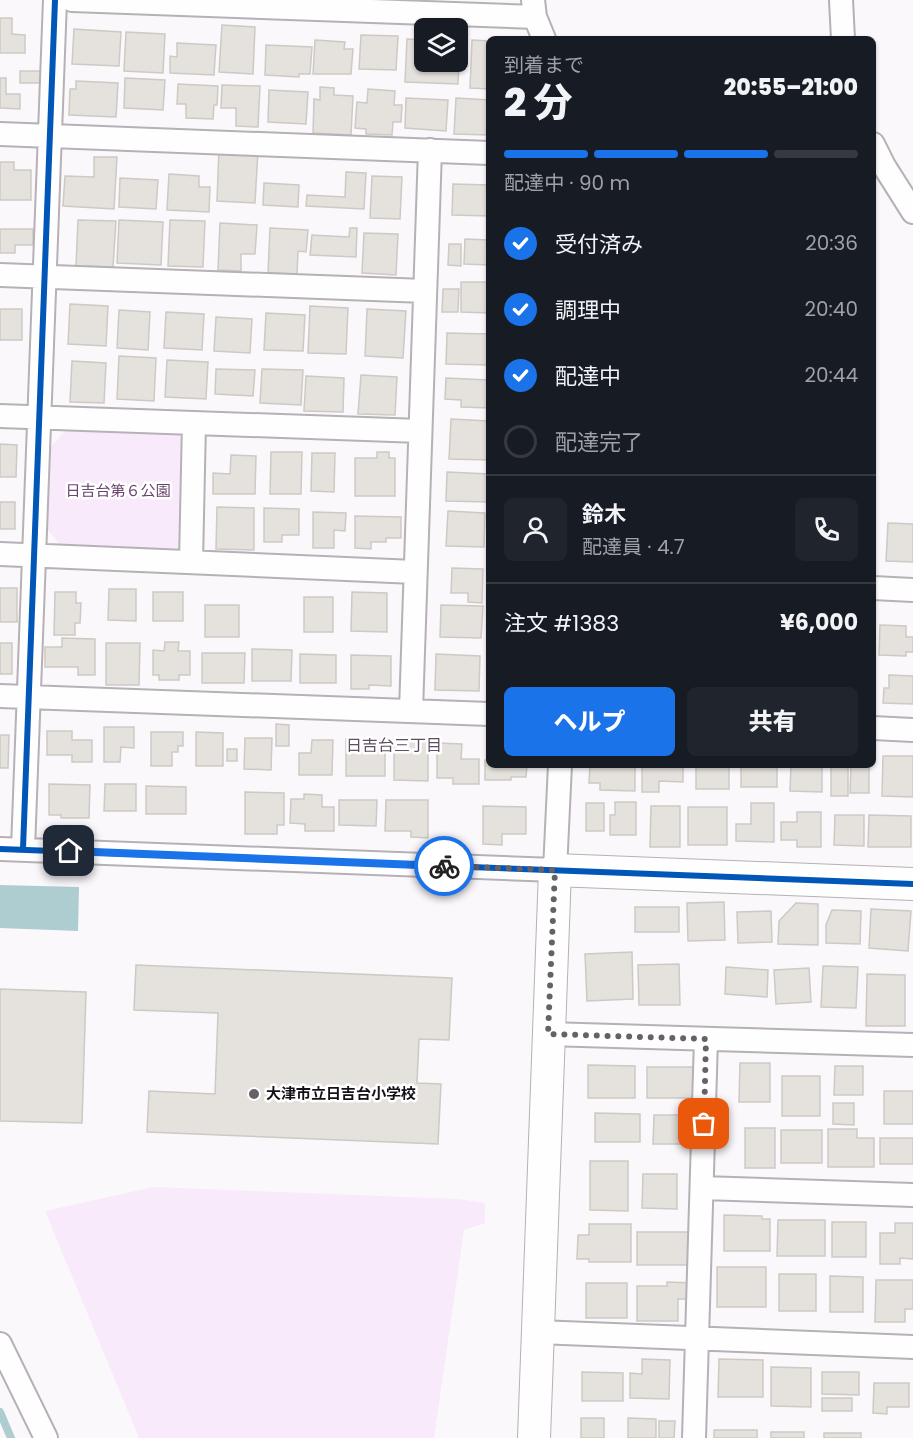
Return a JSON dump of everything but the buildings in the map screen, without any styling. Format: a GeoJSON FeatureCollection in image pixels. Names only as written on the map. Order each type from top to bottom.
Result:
{"type":"FeatureCollection","features":[{"type":"Feature","properties":{"kind":"street"},"geometry":{"type":"LineString","coordinates":[[23,849],[55,0]]}},
{"type":"Feature","properties":{"kind":"street"},"geometry":{"type":"LineString","coordinates":[[72,0],[534,9],[543,36]]}},
{"type":"Feature","properties":{"kind":"street"},"geometry":{"type":"LineString","coordinates":[[842,0],[843,36]]}},
{"type":"Feature","properties":{"kind":"street"},"geometry":{"type":"LineString","coordinates":[[0,134],[486,153]]}},
{"type":"Feature","properties":{"kind":"street"},"geometry":{"type":"LineString","coordinates":[[411,711],[429,150]]}},
{"type":"Feature","properties":{"kind":"street"},"geometry":{"type":"LineString","coordinates":[[876,150],[913,213]]}},
{"type":"Feature","properties":{"kind":"street"},"geometry":{"type":"LineString","coordinates":[[0,275],[425,291]]}},
{"type":"Feature","properties":{"kind":"street"},"geometry":{"type":"LineString","coordinates":[[0,416],[420,431]]}},
{"type":"Feature","properties":{"kind":"street"},"geometry":{"type":"LineString","coordinates":[[191,562],[194,423]]}},
{"type":"Feature","properties":{"kind":"street"},"geometry":{"type":"LineString","coordinates":[[0,554],[415,572]]}},
{"type":"Feature","properties":{"kind":"street"},"geometry":{"type":"LineString","coordinates":[[876,588],[913,590]]}},
{"type":"Feature","properties":{"kind":"street"},"geometry":{"type":"LineString","coordinates":[[0,696],[486,714]]}},
{"type":"Feature","properties":{"kind":"street"},"geometry":{"type":"LineString","coordinates":[[876,728],[913,730]]}},
{"type":"Feature","properties":{"kind":"street"},"geometry":{"type":"LineString","coordinates":[[534,1438],[560,768]]}},
{"type":"Feature","properties":{"kind":"street"},"geometry":{"type":"LineString","coordinates":[[0,849],[913,884]]}},
{"type":"Feature","properties":{"kind":"street"},"geometry":{"type":"LineString","coordinates":[[548,1034],[913,1045]]}},
{"type":"Feature","properties":{"kind":"street"},"geometry":{"type":"LineString","coordinates":[[693,1438],[706,1039]]}},
{"type":"Feature","properties":{"kind":"street"},"geometry":{"type":"LineString","coordinates":[[702,1188],[913,1195]]}},
{"type":"Feature","properties":{"kind":"street"},"geometry":{"type":"LineString","coordinates":[[538,1332],[913,1347]]}},
{"type":"Feature","properties":{"kind":"street"},"geometry":{"type":"LineString","coordinates":[[0,1344],[46,1438]]}},
{"type":"Feature","properties":{"kind":"green space","name":"日吉台第６公園"},"geometry":{"type":"Polygon","coordinates":[[[66,430],[188,434],[183,551],[62,547],[47,529],[50,447],[66,430]]]}},
{"type":"Feature","properties":{"kind":"green space"},"geometry":{"type":"Polygon","coordinates":[[[153,1187],[458,1199],[485,1203],[485,1223],[464,1230],[434,1438],[139,1438],[45,1211],[153,1187]]]}},
{"type":"Feature","properties":{"kind":"water"},"geometry":{"type":"Polygon","coordinates":[[[0,885],[79,887],[78,931],[0,928],[0,885]]]}},
{"type":"Feature","properties":{"kind":"waterway"},"geometry":{"type":"LineString","coordinates":[[0,1412],[11,1438]]}},
{"type":"Feature","properties":{"kind":"cycle path"},"geometry":{"type":"LineString","coordinates":[[23,849],[55,0]]}},
{"type":"Feature","properties":{"kind":"cycle path"},"geometry":{"type":"LineString","coordinates":[[0,849],[913,884]]}},
{"type":"Feature","properties":{"kind":"way so far"},"geometry":{"type":"LineString","coordinates":[[444,866],[555,870],[548,1034],[706,1039],[704,1124]]}},
{"type":"Feature","properties":{"kind":"place","name":"大津市立日吉台小学校"},"geometry":{"type":"Point","coordinates":[254,1094]}},
{"type":"Feature","properties":{"kind":"district","name":"日吉台三丁目"},"geometry":{"type":"Point","coordinates":[394,745]}},
{"type":"Feature","properties":{"kind":"route"},"geometry":{"type":"LineString","coordinates":[[69,851],[444,866]]}}]}
